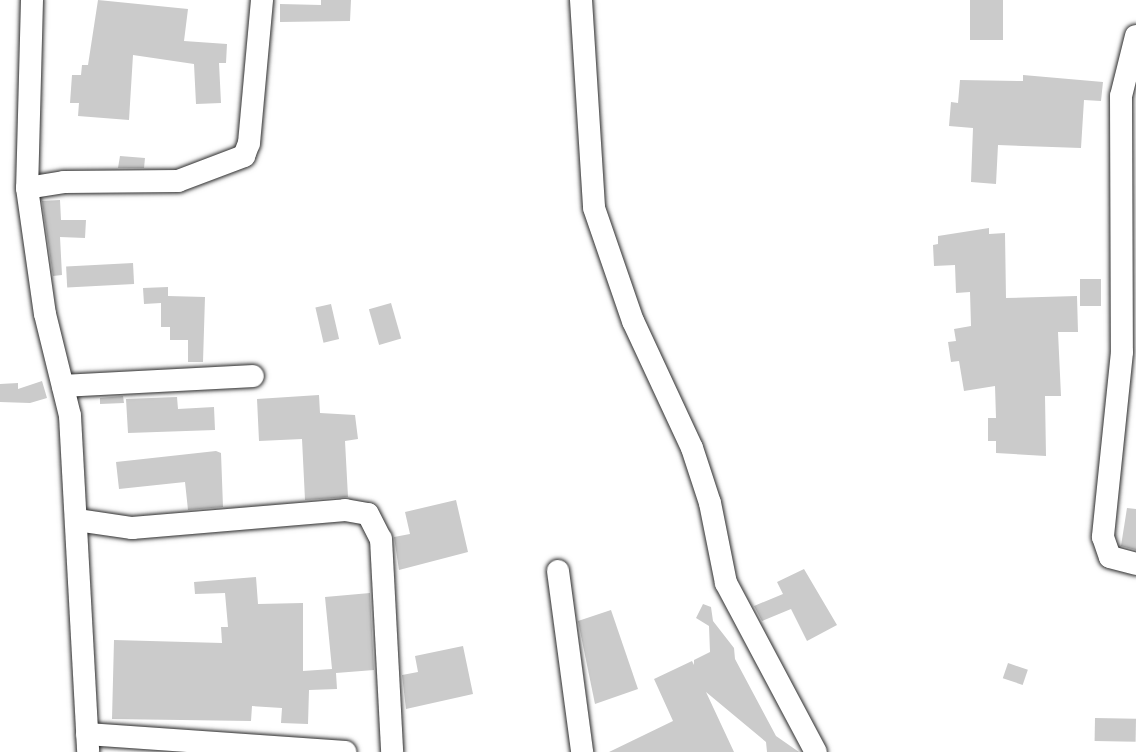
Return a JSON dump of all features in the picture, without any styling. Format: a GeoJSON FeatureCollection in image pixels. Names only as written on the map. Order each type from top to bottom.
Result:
{"type":"FeatureCollection","features":[{"type":"Feature","properties":{"kind":"street"},"geometry":{"type":"LineString","coordinates":[[32,0],[27,188],[45,314],[70,416],[88,743],[345,752]]}},
{"type":"Feature","properties":{"kind":"street"},"geometry":{"type":"LineString","coordinates":[[27,188],[64,182],[178,181],[244,156],[249,142],[262,0]]}},
{"type":"Feature","properties":{"kind":"street"},"geometry":{"type":"LineString","coordinates":[[581,0],[594,208],[633,321],[692,448],[710,503],[726,584],[816,752]]}},
{"type":"Feature","properties":{"kind":"street"},"geometry":{"type":"LineString","coordinates":[[1136,36],[1121,96],[1122,352],[1103,537],[1110,557],[1136,564]]}},
{"type":"Feature","properties":{"kind":"street"},"geometry":{"type":"LineString","coordinates":[[63,386],[253,376]]}},
{"type":"Feature","properties":{"kind":"street"},"geometry":{"type":"LineString","coordinates":[[77,520],[132,528],[345,510],[368,514],[381,539],[392,752]]}},
{"type":"Feature","properties":{"kind":"street"},"geometry":{"type":"LineString","coordinates":[[558,571],[582,752]]}},
{"type":"Feature","properties":{"kind":"building"},"geometry":{"type":"Polygon","coordinates":[[[98,0],[188,9],[184,41],[227,44],[226,63],[219,63],[221,103],[196,104],[194,64],[133,55],[129,120],[78,116],[79,103],[70,103],[72,75],[81,75],[82,65],[88,65],[98,0]]]}},
{"type":"Feature","properties":{"kind":"building"},"geometry":{"type":"Polygon","coordinates":[[[321,0],[351,0],[350,21],[280,22],[280,4],[321,5],[321,0]]]}},
{"type":"Feature","properties":{"kind":"building"},"geometry":{"type":"Polygon","coordinates":[[[970,0],[1003,0],[1003,40],[970,40],[970,0]]]}},
{"type":"Feature","properties":{"kind":"building"},"geometry":{"type":"Polygon","coordinates":[[[1023,75],[1103,82],[1101,101],[1084,100],[1081,148],[998,145],[996,184],[971,182],[973,128],[949,126],[951,102],[958,103],[960,80],[1023,81],[1023,75]]]}},
{"type":"Feature","properties":{"kind":"building"},"geometry":{"type":"Polygon","coordinates":[[[120,156],[145,158],[144,168],[118,168],[120,156]]]}},
{"type":"Feature","properties":{"kind":"building"},"geometry":{"type":"Polygon","coordinates":[[[60,200],[61,220],[86,220],[85,238],[60,237],[62,275],[53,276],[42,201],[60,200]]]}},
{"type":"Feature","properties":{"kind":"building"},"geometry":{"type":"Polygon","coordinates":[[[989,228],[989,234],[1005,233],[1006,298],[1077,296],[1078,332],[1058,332],[1061,396],[1045,396],[1046,456],[996,453],[996,441],[988,441],[988,418],[996,418],[995,386],[964,391],[959,361],[951,362],[948,342],[956,341],[954,329],[971,326],[970,292],[956,293],[955,265],[934,266],[933,245],[938,244],[938,236],[989,228]]]}},
{"type":"Feature","properties":{"kind":"building"},"geometry":{"type":"Polygon","coordinates":[[[133,263],[134,284],[67,287],[66,267],[133,263]]]}},
{"type":"Feature","properties":{"kind":"building"},"geometry":{"type":"Polygon","coordinates":[[[1080,279],[1101,279],[1101,306],[1080,306],[1080,279]]]}},
{"type":"Feature","properties":{"kind":"building"},"geometry":{"type":"Polygon","coordinates":[[[168,287],[168,296],[205,297],[203,362],[188,362],[188,340],[170,340],[170,327],[161,327],[161,303],[144,304],[143,288],[168,287]]]}},
{"type":"Feature","properties":{"kind":"building"},"geometry":{"type":"Polygon","coordinates":[[[391,303],[401,339],[379,345],[369,309],[391,303]]]}},
{"type":"Feature","properties":{"kind":"building"},"geometry":{"type":"Polygon","coordinates":[[[331,304],[339,339],[324,343],[315,308],[331,304]]]}},
{"type":"Feature","properties":{"kind":"building"},"geometry":{"type":"Polygon","coordinates":[[[42,381],[47,398],[30,403],[0,402],[0,384],[18,383],[18,389],[42,381]]]}},
{"type":"Feature","properties":{"kind":"building"},"geometry":{"type":"Polygon","coordinates":[[[319,395],[320,413],[355,415],[358,439],[345,441],[348,497],[305,500],[302,439],[259,441],[257,399],[319,395]]]}},
{"type":"Feature","properties":{"kind":"building"},"geometry":{"type":"Polygon","coordinates":[[[123,396],[124,403],[100,404],[100,398],[123,396]]]}},
{"type":"Feature","properties":{"kind":"building"},"geometry":{"type":"Polygon","coordinates":[[[177,397],[178,409],[214,407],[215,430],[128,433],[126,399],[177,397]]]}},
{"type":"Feature","properties":{"kind":"building"},"geometry":{"type":"Polygon","coordinates":[[[216,451],[221,453],[223,507],[188,510],[185,482],[119,489],[116,462],[216,451]]]}},
{"type":"Feature","properties":{"kind":"building"},"geometry":{"type":"Polygon","coordinates":[[[456,500],[468,552],[399,570],[394,537],[410,534],[405,512],[456,500]]]}},
{"type":"Feature","properties":{"kind":"building"},"geometry":{"type":"Polygon","coordinates":[[[1127,508],[1136,509],[1136,550],[1121,546],[1127,508]]]}},
{"type":"Feature","properties":{"kind":"building"},"geometry":{"type":"Polygon","coordinates":[[[804,569],[837,625],[807,641],[791,609],[762,621],[754,606],[783,594],[777,582],[804,569]]]}},
{"type":"Feature","properties":{"kind":"building"},"geometry":{"type":"Polygon","coordinates":[[[256,577],[258,604],[303,603],[303,671],[332,669],[325,597],[370,593],[374,670],[336,673],[337,689],[309,690],[308,724],[281,723],[282,708],[252,706],[251,721],[112,719],[114,640],[222,643],[221,627],[228,627],[225,593],[195,594],[194,582],[256,577]]]}},
{"type":"Feature","properties":{"kind":"building"},"geometry":{"type":"Polygon","coordinates":[[[703,604],[711,607],[713,621],[734,648],[735,659],[776,736],[799,752],[767,752],[766,742],[706,692],[734,752],[609,752],[673,721],[654,679],[692,661],[694,665],[694,660],[710,652],[709,626],[696,618],[703,604]]]}},
{"type":"Feature","properties":{"kind":"building"},"geometry":{"type":"Polygon","coordinates":[[[611,610],[638,689],[595,704],[578,621],[611,610]]]}},
{"type":"Feature","properties":{"kind":"building"},"geometry":{"type":"Polygon","coordinates":[[[463,646],[473,694],[406,709],[402,675],[418,672],[415,656],[463,646]]]}},
{"type":"Feature","properties":{"kind":"building"},"geometry":{"type":"Polygon","coordinates":[[[1008,663],[1028,670],[1023,685],[1003,678],[1008,663]]]}},
{"type":"Feature","properties":{"kind":"building"},"geometry":{"type":"Polygon","coordinates":[[[1095,718],[1136,719],[1136,742],[1095,741],[1095,718]]]}}]}
